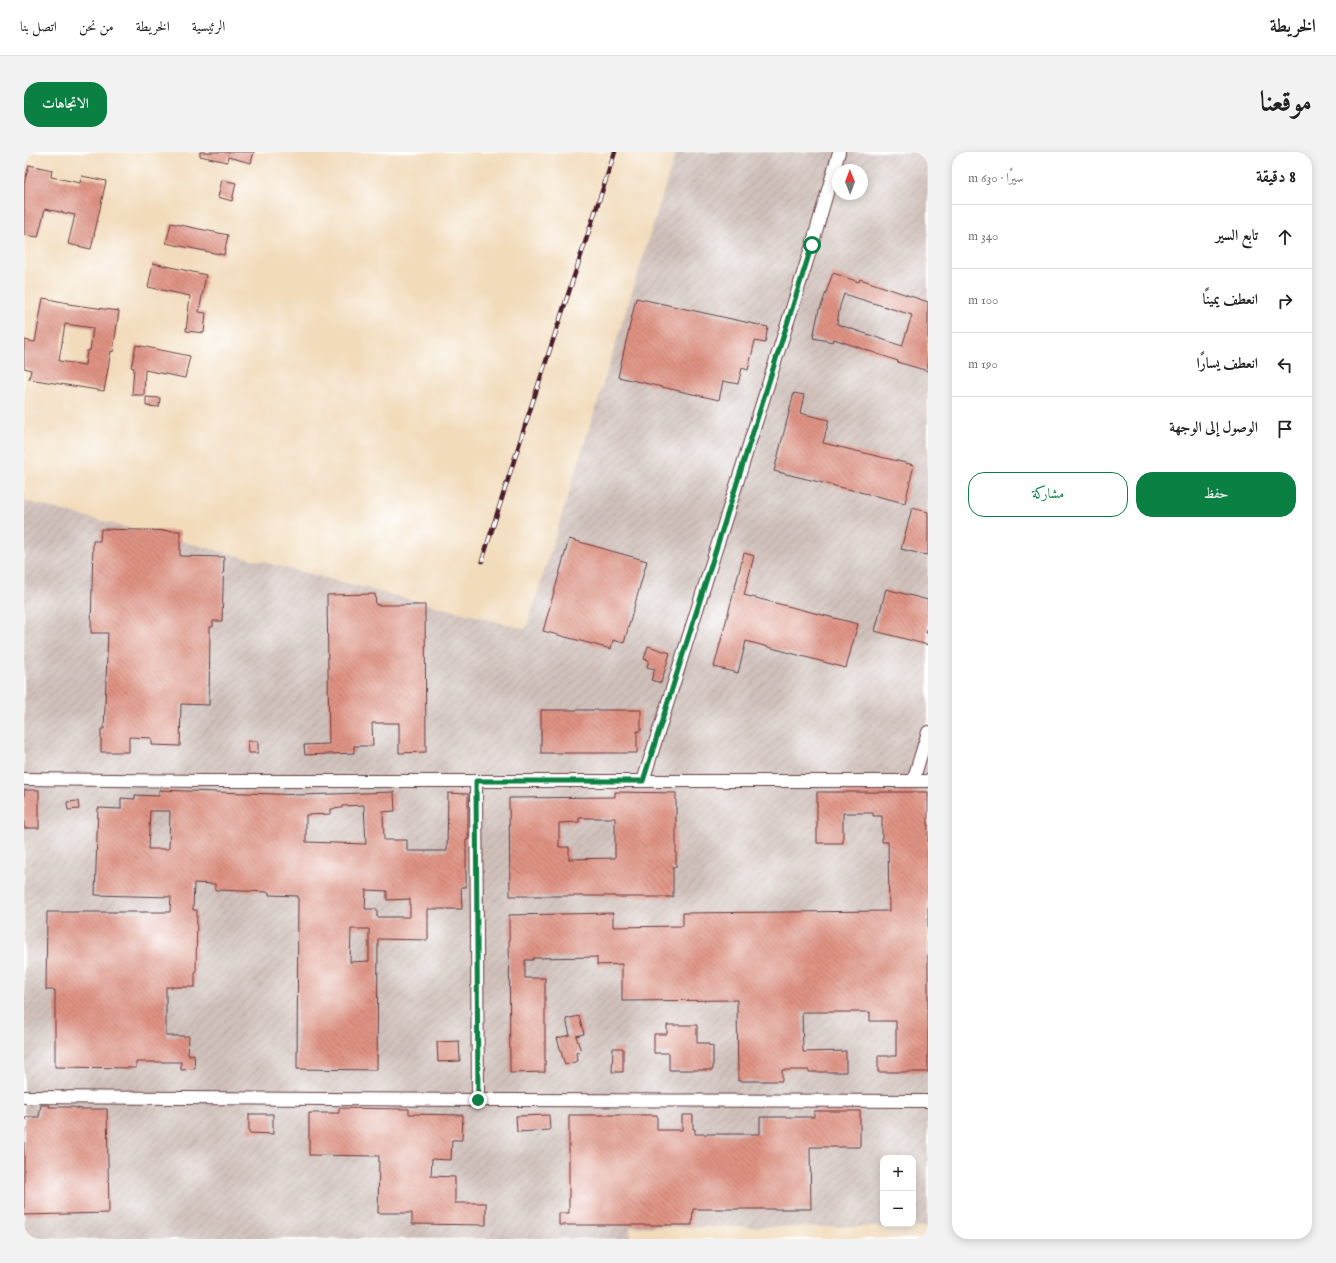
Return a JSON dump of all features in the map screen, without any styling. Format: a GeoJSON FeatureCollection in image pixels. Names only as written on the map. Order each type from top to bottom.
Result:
{"type":"FeatureCollection","features":[{"type":"Feature","properties":{"kind":"street"},"geometry":{"type":"LineString","coordinates":[[643,781],[807,260],[839,152]]}},
{"type":"Feature","properties":{"kind":"street"},"geometry":{"type":"LineString","coordinates":[[913,781],[928,732]]}},
{"type":"Feature","properties":{"kind":"street"},"geometry":{"type":"LineString","coordinates":[[24,779],[204,781],[928,781]]}},
{"type":"Feature","properties":{"kind":"street"},"geometry":{"type":"LineString","coordinates":[[476,781],[478,1100]]}},
{"type":"Feature","properties":{"kind":"street"},"geometry":{"type":"LineString","coordinates":[[24,1098],[928,1101]]}},
{"type":"Feature","properties":{"kind":"shaded area"},"geometry":{"type":"Polygon","coordinates":[[[676,152],[928,152],[928,1227],[916,1227],[916,1155],[880,1155],[880,1227],[630,1227],[630,1239],[24,1239],[24,501],[526,629],[676,152]]]}},
{"type":"Feature","properties":{"kind":"building"},"geometry":{"type":"Polygon","coordinates":[[[200,152],[254,152],[251,163],[228,157],[227,162],[200,156],[200,152]]]}},
{"type":"Feature","properties":{"kind":"building"},"geometry":{"type":"Polygon","coordinates":[[[29,165],[52,170],[51,177],[80,183],[82,176],[106,181],[91,249],[68,244],[75,215],[45,209],[38,237],[24,235],[24,184],[29,165]]]}},
{"type":"Feature","properties":{"kind":"building"},"geometry":{"type":"Polygon","coordinates":[[[222,180],[236,183],[232,201],[218,197],[222,180]]]}},
{"type":"Feature","properties":{"kind":"building"},"geometry":{"type":"Polygon","coordinates":[[[171,223],[228,235],[224,255],[166,243],[171,223]]]}},
{"type":"Feature","properties":{"kind":"building"},"geometry":{"type":"Polygon","coordinates":[[[153,263],[206,275],[199,312],[206,313],[204,333],[186,331],[190,296],[148,287],[153,263]]]}},
{"type":"Feature","properties":{"kind":"building"},"geometry":{"type":"Polygon","coordinates":[[[833,273],[859,282],[860,279],[928,302],[928,371],[897,362],[898,361],[834,339],[833,342],[813,338],[820,309],[833,273]],[[844,294],[837,324],[902,346],[912,315],[844,294]]]}},
{"type":"Feature","properties":{"kind":"building"},"geometry":{"type":"Polygon","coordinates":[[[43,298],[68,304],[119,311],[113,352],[111,351],[104,391],[29,379],[31,370],[24,368],[24,340],[35,342],[43,298]],[[65,324],[59,361],[85,365],[87,351],[90,351],[93,328],[65,324]]]}},
{"type":"Feature","properties":{"kind":"building"},"geometry":{"type":"Polygon","coordinates":[[[636,298],[768,327],[765,343],[755,341],[748,370],[742,368],[738,384],[723,381],[719,400],[618,377],[636,298]]]}},
{"type":"Feature","properties":{"kind":"building"},"geometry":{"type":"Polygon","coordinates":[[[136,345],[190,356],[185,378],[145,370],[144,395],[132,395],[134,368],[131,367],[136,345]]]}},
{"type":"Feature","properties":{"kind":"building"},"geometry":{"type":"Polygon","coordinates":[[[794,393],[804,395],[800,413],[829,420],[823,443],[914,465],[905,503],[774,471],[794,393]]]}},
{"type":"Feature","properties":{"kind":"building"},"geometry":{"type":"Polygon","coordinates":[[[146,397],[160,398],[159,407],[146,406],[146,397]]]}},
{"type":"Feature","properties":{"kind":"building"},"geometry":{"type":"Polygon","coordinates":[[[912,508],[928,512],[928,555],[901,549],[912,508]]]}},
{"type":"Feature","properties":{"kind":"building"},"geometry":{"type":"Polygon","coordinates":[[[101,529],[180,531],[180,556],[224,557],[222,621],[213,621],[213,627],[210,627],[209,705],[181,704],[180,746],[152,745],[152,738],[129,737],[129,752],[101,752],[101,729],[104,729],[108,633],[91,633],[93,541],[100,541],[101,529]]]}},
{"type":"Feature","properties":{"kind":"building"},"geometry":{"type":"Polygon","coordinates":[[[569,539],[647,561],[624,643],[613,640],[611,649],[543,631],[569,539]]]}},
{"type":"Feature","properties":{"kind":"building"},"geometry":{"type":"Polygon","coordinates":[[[744,553],[754,556],[744,595],[858,624],[846,668],[746,641],[738,673],[714,667],[744,553]]]}},
{"type":"Feature","properties":{"kind":"building"},"geometry":{"type":"Polygon","coordinates":[[[886,589],[928,600],[928,625],[926,633],[928,633],[928,645],[875,631],[886,589]]]}},
{"type":"Feature","properties":{"kind":"building"},"geometry":{"type":"Polygon","coordinates":[[[375,594],[376,605],[425,605],[426,752],[399,753],[399,723],[372,723],[373,746],[354,746],[354,753],[305,755],[304,745],[329,744],[327,595],[375,594]]]}},
{"type":"Feature","properties":{"kind":"building"},"geometry":{"type":"Polygon","coordinates":[[[648,646],[670,653],[661,683],[651,680],[655,669],[647,667],[649,660],[644,659],[648,646]]]}},
{"type":"Feature","properties":{"kind":"building"},"geometry":{"type":"Polygon","coordinates":[[[541,710],[641,710],[641,731],[637,731],[637,753],[541,753],[541,710]]]}},
{"type":"Feature","properties":{"kind":"building"},"geometry":{"type":"Polygon","coordinates":[[[248,741],[258,741],[258,753],[249,753],[248,741]]]}},
{"type":"Feature","properties":{"kind":"building"},"geometry":{"type":"Polygon","coordinates":[[[24,790],[39,790],[39,828],[24,828],[24,790]]]}},
{"type":"Feature","properties":{"kind":"building"},"geometry":{"type":"Polygon","coordinates":[[[159,790],[302,795],[394,792],[395,811],[383,812],[384,840],[407,840],[407,851],[447,851],[448,793],[468,794],[466,887],[461,887],[462,909],[428,909],[428,940],[378,939],[377,1070],[297,1069],[298,896],[269,895],[269,892],[215,890],[215,884],[194,883],[193,910],[197,910],[195,987],[166,987],[166,1036],[189,1036],[188,1055],[194,1054],[195,1069],[181,1070],[181,1062],[136,1062],[136,1068],[55,1067],[55,990],[46,990],[47,912],[170,912],[171,897],[95,895],[98,808],[121,809],[121,798],[135,799],[135,795],[159,796],[159,790]],[[364,805],[342,806],[342,808],[331,809],[331,814],[306,815],[306,842],[366,844],[364,805]],[[150,811],[148,849],[169,849],[170,811],[150,811]],[[366,890],[365,909],[377,909],[377,917],[410,917],[410,899],[387,900],[387,891],[366,890]],[[351,929],[350,962],[369,961],[369,929],[351,929]]]}},
{"type":"Feature","properties":{"kind":"building"},"geometry":{"type":"Polygon","coordinates":[[[615,792],[676,793],[676,867],[673,867],[673,897],[510,896],[509,798],[615,797],[615,792]],[[579,818],[579,822],[559,823],[559,847],[569,847],[569,859],[615,858],[615,818],[579,818]]]}},
{"type":"Feature","properties":{"kind":"building"},"geometry":{"type":"Polygon","coordinates":[[[817,792],[928,792],[928,1072],[878,1072],[878,1056],[896,1056],[896,1021],[870,1021],[870,1012],[802,1012],[803,1052],[846,1051],[846,1072],[782,1070],[782,1081],[738,1081],[737,1000],[622,1001],[622,964],[597,965],[597,957],[533,958],[533,960],[525,960],[525,978],[545,978],[545,1072],[510,1073],[509,915],[613,913],[613,927],[683,926],[683,913],[889,911],[888,842],[882,842],[882,816],[873,816],[873,813],[843,813],[843,843],[817,843],[817,792]]]}},
{"type":"Feature","properties":{"kind":"building"},"geometry":{"type":"Polygon","coordinates":[[[78,801],[79,809],[68,810],[67,802],[78,801]]]}},
{"type":"Feature","properties":{"kind":"building"},"geometry":{"type":"Polygon","coordinates":[[[579,1016],[584,1034],[576,1036],[581,1051],[576,1053],[578,1061],[565,1065],[557,1038],[570,1035],[566,1019],[579,1016]]]}},
{"type":"Feature","properties":{"kind":"building"},"geometry":{"type":"Polygon","coordinates":[[[667,1025],[697,1025],[697,1043],[708,1043],[708,1045],[713,1046],[713,1070],[669,1070],[669,1053],[654,1053],[654,1034],[667,1034],[667,1025]]]}},
{"type":"Feature","properties":{"kind":"building"},"geometry":{"type":"Polygon","coordinates":[[[459,1041],[460,1061],[438,1062],[437,1042],[459,1041]]]}},
{"type":"Feature","properties":{"kind":"building"},"geometry":{"type":"Polygon","coordinates":[[[613,1048],[623,1048],[623,1072],[612,1072],[613,1048]]]}},
{"type":"Feature","properties":{"kind":"building"},"geometry":{"type":"Polygon","coordinates":[[[41,1105],[81,1109],[107,1109],[109,1213],[24,1215],[24,1124],[26,1117],[39,1117],[41,1105]]]}},
{"type":"Feature","properties":{"kind":"building"},"geometry":{"type":"Polygon","coordinates":[[[339,1108],[409,1109],[409,1114],[463,1115],[462,1140],[452,1140],[451,1160],[432,1159],[431,1176],[455,1177],[455,1203],[486,1203],[486,1225],[412,1224],[412,1213],[378,1213],[379,1156],[309,1155],[309,1113],[339,1113],[339,1108]]]}},
{"type":"Feature","properties":{"kind":"building"},"geometry":{"type":"Polygon","coordinates":[[[814,1111],[860,1111],[860,1147],[810,1147],[811,1209],[693,1209],[692,1225],[559,1225],[559,1213],[569,1213],[569,1115],[657,1115],[657,1130],[682,1130],[682,1115],[693,1115],[693,1129],[695,1129],[695,1134],[760,1134],[760,1117],[814,1117],[814,1111]]]}},
{"type":"Feature","properties":{"kind":"building"},"geometry":{"type":"Polygon","coordinates":[[[249,1114],[273,1114],[273,1134],[249,1133],[249,1114]]]}},
{"type":"Feature","properties":{"kind":"building"},"geometry":{"type":"Polygon","coordinates":[[[549,1115],[550,1130],[517,1132],[516,1116],[549,1115]]]}},
{"type":"Feature","properties":{"kind":"railway"},"geometry":{"type":"LineString","coordinates":[[482,561],[615,152]]}},
{"type":"Feature","properties":{"kind":"route"},"geometry":{"type":"LineString","coordinates":[[478,1100],[476,781],[643,781],[812,245]]}}]}
